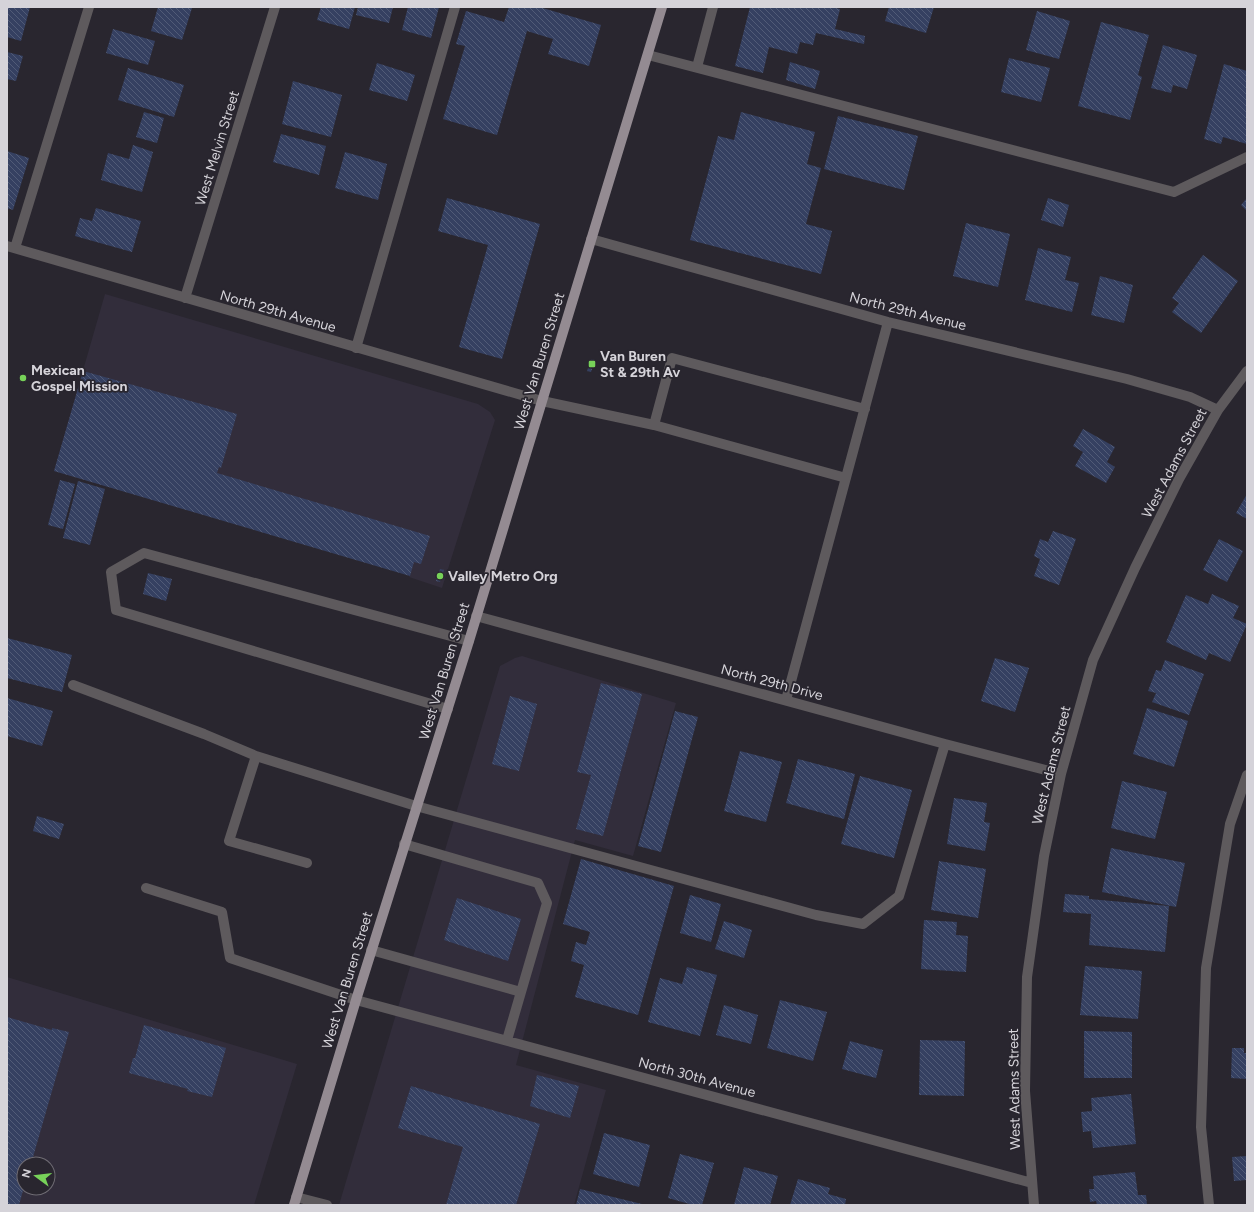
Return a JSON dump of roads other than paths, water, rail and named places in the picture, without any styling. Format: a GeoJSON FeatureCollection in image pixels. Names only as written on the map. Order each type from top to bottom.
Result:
{"type":"FeatureCollection","features":[{"type":"Feature","properties":{"kind":"main road","name":"West Van Buren Street"},"geometry":{"type":"LineString","coordinates":[[295,1201],[371,950],[469,641],[662,7]]}},
{"type":"Feature","properties":{"kind":"street"},"geometry":{"type":"LineString","coordinates":[[11,247],[89,7]]}},
{"type":"Feature","properties":{"kind":"street","name":"West Melvin Street"},"geometry":{"type":"LineString","coordinates":[[185,298],[275,7]]}},
{"type":"Feature","properties":{"kind":"street"},"geometry":{"type":"LineString","coordinates":[[356,348],[455,7]]}},
{"type":"Feature","properties":{"kind":"street"},"geometry":{"type":"LineString","coordinates":[[697,67],[713,7]]}},
{"type":"Feature","properties":{"kind":"street"},"geometry":{"type":"LineString","coordinates":[[648,55],[1174,192],[1247,157]]}},
{"type":"Feature","properties":{"kind":"street","name":"North 29th Avenue"},"geometry":{"type":"LineString","coordinates":[[591,239],[888,322],[1127,379],[1190,397],[1218,410]]}},
{"type":"Feature","properties":{"kind":"street","name":"North 29th Avenue"},"geometry":{"type":"LineString","coordinates":[[11,247],[542,401],[654,425],[846,478]]}},
{"type":"Feature","properties":{"kind":"street"},"geometry":{"type":"LineString","coordinates":[[786,700],[888,322]]}},
{"type":"Feature","properties":{"kind":"street"},"geometry":{"type":"LineString","coordinates":[[654,425],[672,358],[865,409]]}},
{"type":"Feature","properties":{"kind":"street","name":"West Adams Street"},"geometry":{"type":"LineString","coordinates":[[1034,1205],[1025,1091],[1028,977],[1044,856],[1061,774],[1093,660],[1138,561],[1179,479],[1218,410],[1247,371]]}},
{"type":"Feature","properties":{"kind":"street"},"geometry":{"type":"LineString","coordinates":[[448,709],[116,610],[111,572],[144,553],[469,641]]}},
{"type":"Feature","properties":{"kind":"street","name":"North 29th Drive"},"geometry":{"type":"LineString","coordinates":[[476,616],[945,744],[1061,774]]}},
{"type":"Feature","properties":{"kind":"street"},"geometry":{"type":"LineString","coordinates":[[73,685],[204,734],[256,756],[416,806],[816,915],[863,924],[899,896],[945,744]]}},
{"type":"Feature","properties":{"kind":"street"},"geometry":{"type":"LineString","coordinates":[[256,756],[229,841],[307,863]]}},
{"type":"Feature","properties":{"kind":"street"},"geometry":{"type":"LineString","coordinates":[[1209,1205],[1201,1127],[1206,968],[1230,824],[1247,775]]}},
{"type":"Feature","properties":{"kind":"street"},"geometry":{"type":"LineString","coordinates":[[404,844],[538,883],[547,902],[507,1040]]}},
{"type":"Feature","properties":{"kind":"street","name":"North 30th Avenue"},"geometry":{"type":"LineString","coordinates":[[146,888],[222,912],[230,958],[356,1000],[1032,1183]]}},
{"type":"Feature","properties":{"kind":"street"},"geometry":{"type":"LineString","coordinates":[[371,950],[521,992]]}},
{"type":"Feature","properties":{"kind":"street"},"geometry":{"type":"LineString","coordinates":[[295,1201],[327,1205]]}},
{"type":"Feature","properties":{"kind":"place","name":"Van Buren St & 29th Av"},"geometry":{"type":"Point","coordinates":[592,364]}},
{"type":"Feature","properties":{"kind":"place","name":"Mexican Gospel Mission"},"geometry":{"type":"Point","coordinates":[23,378]}},
{"type":"Feature","properties":{"kind":"place","name":"Valley Metro Org"},"geometry":{"type":"Point","coordinates":[440,576]}}]}
